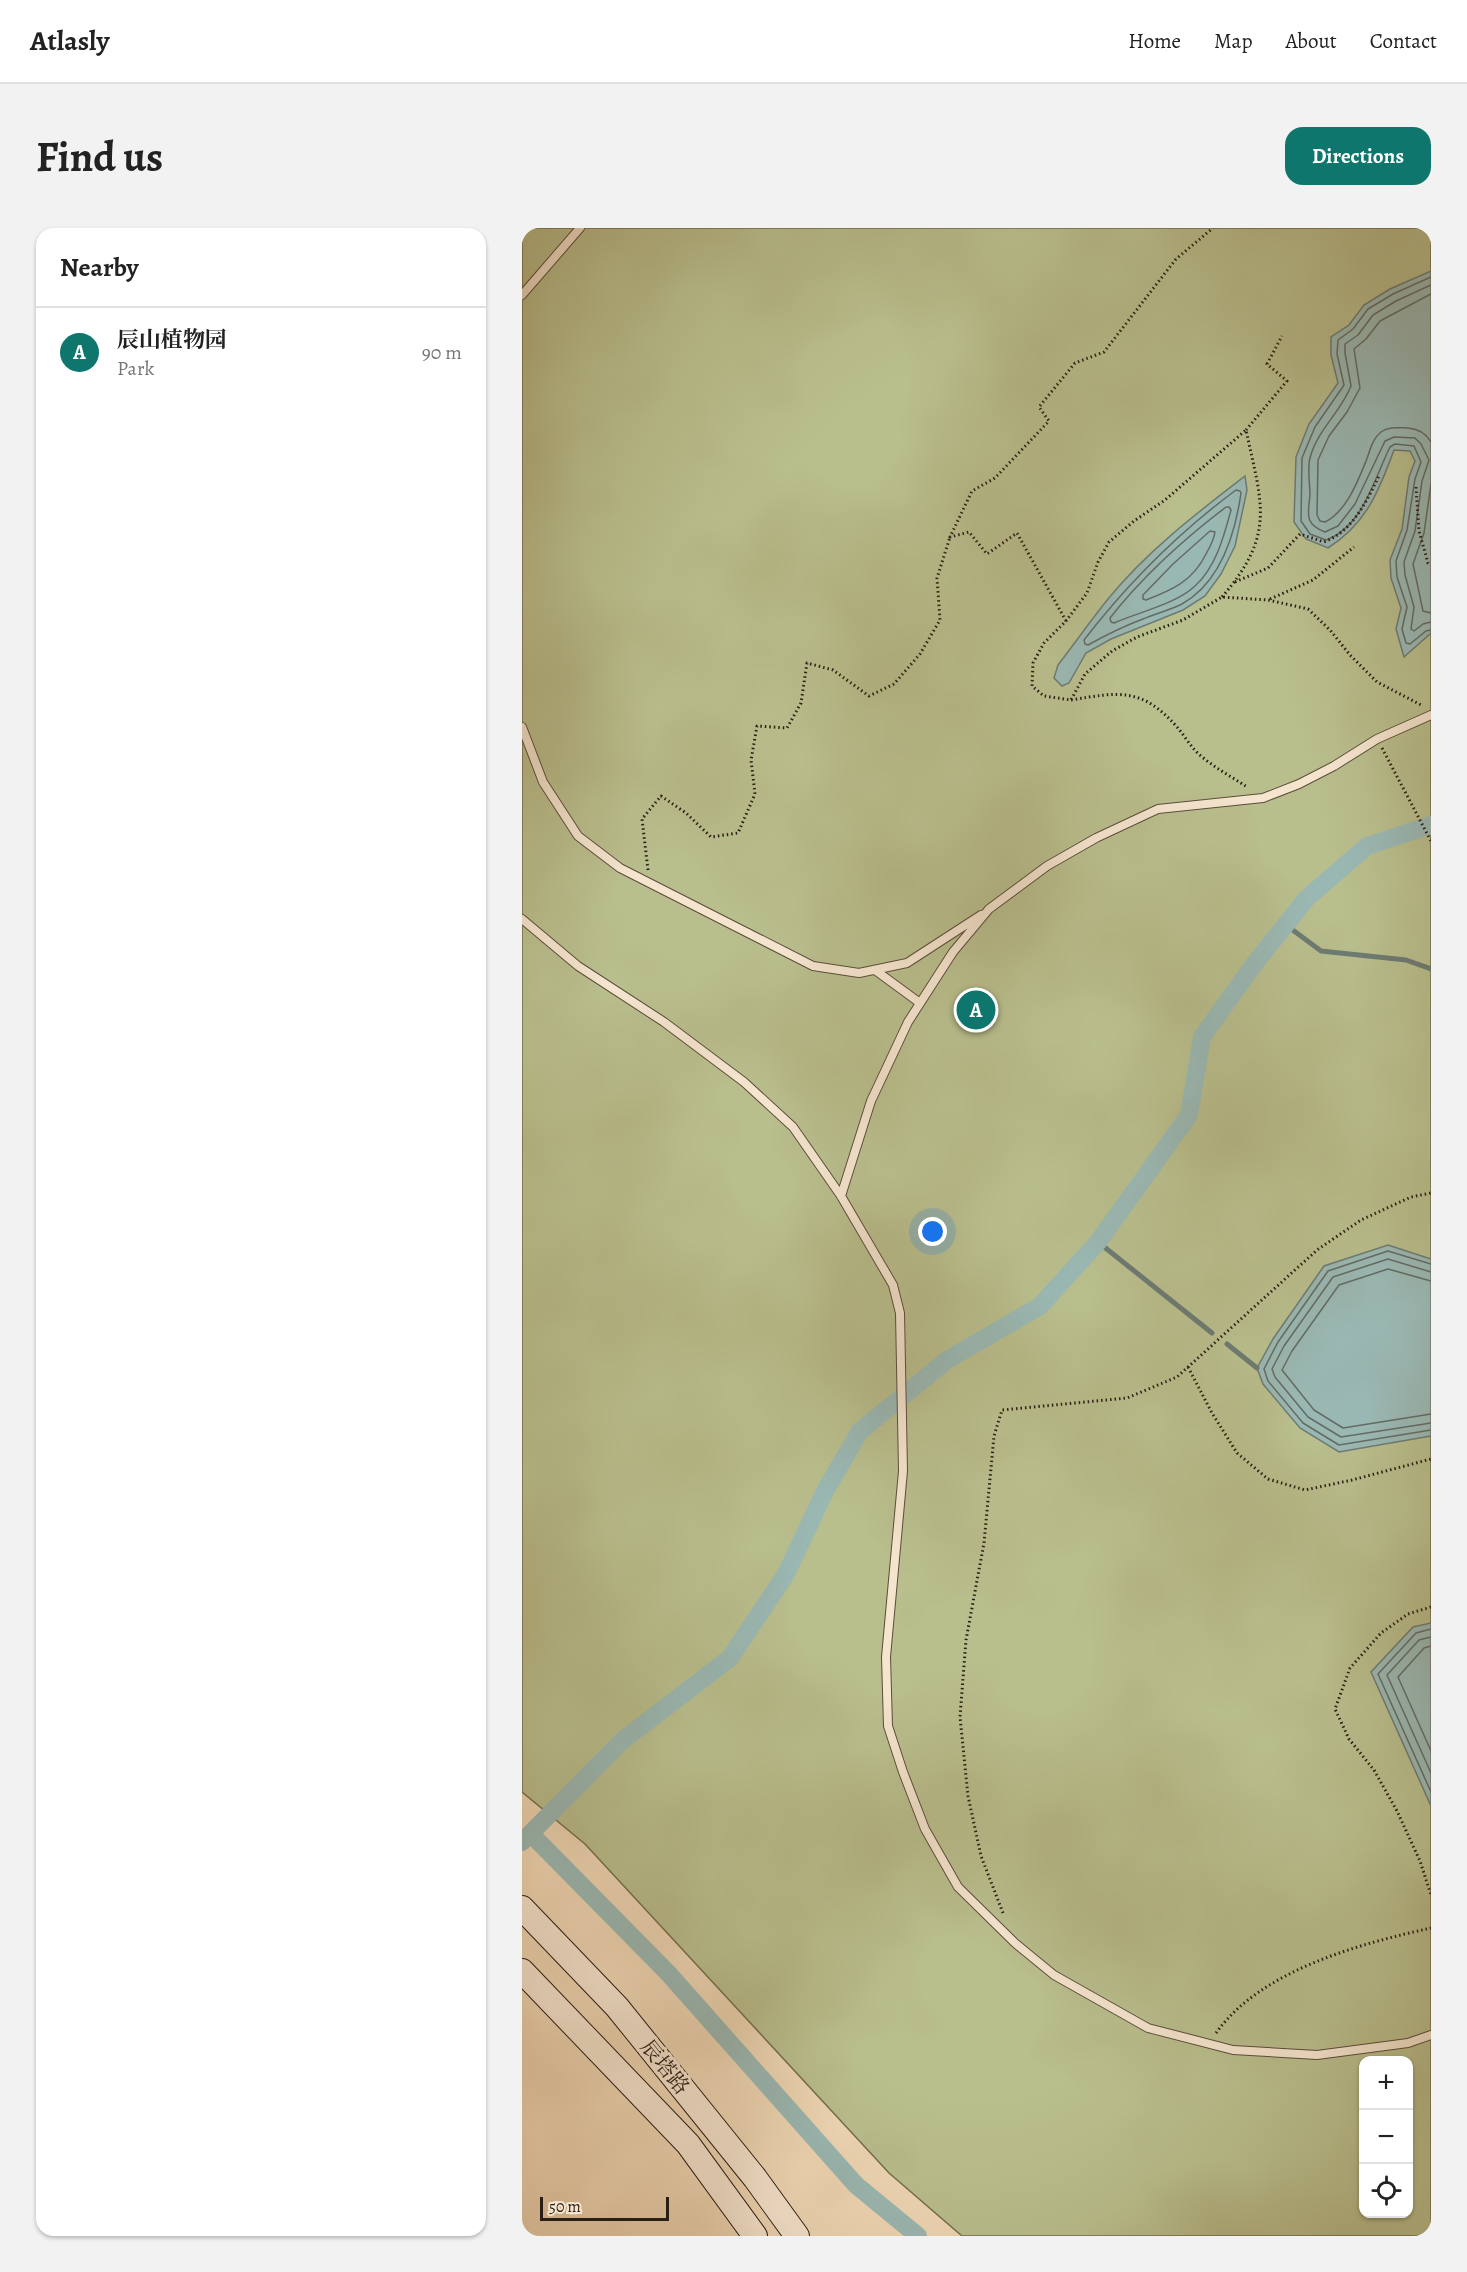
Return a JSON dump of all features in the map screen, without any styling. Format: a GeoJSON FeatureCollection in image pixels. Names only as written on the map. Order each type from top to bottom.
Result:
{"type":"FeatureCollection","features":[{"type":"Feature","properties":{"kind":"main road","name":"辰塔路"},"geometry":{"type":"LineString","coordinates":[[522,1908],[617,2007],[755,2178],[797,2236]]}},
{"type":"Feature","properties":{"kind":"main road","name":"辰塔路"},"geometry":{"type":"LineString","coordinates":[[522,1971],[688,2144],[755,2236]]}},
{"type":"Feature","properties":{"kind":"lane"},"geometry":{"type":"LineString","coordinates":[[522,295],[580,228]]}},
{"type":"Feature","properties":{"kind":"lane"},"geometry":{"type":"LineString","coordinates":[[522,727],[543,782],[578,836],[620,868],[813,966],[859,974],[908,963],[1047,866],[1096,838],[1158,809],[1263,798],[1299,784],[1334,766],[1377,739],[1431,715]]}},
{"type":"Feature","properties":{"kind":"lane"},"geometry":{"type":"LineString","coordinates":[[841,1196],[871,1101],[908,1022],[953,951],[988,909]]}},
{"type":"Feature","properties":{"kind":"lane"},"geometry":{"type":"LineString","coordinates":[[522,919],[578,966],[664,1022],[744,1082],[793,1127],[841,1196],[894,1285],[900,1313],[903,1471],[886,1657],[888,1726],[925,1829],[958,1887],[1015,1943],[1054,1975],[1148,2028],[1233,2050],[1317,2055],[1408,2043],[1431,2035]]}},
{"type":"Feature","properties":{"kind":"lane"},"geometry":{"type":"LineString","coordinates":[[875,970],[920,1003]]}},
{"type":"Feature","properties":{"kind":"path"},"geometry":{"type":"LineString","coordinates":[[649,883],[642,819],[661,796],[686,813],[711,837],[738,833],[755,794],[751,760],[757,726],[787,728],[801,702],[807,663],[833,670],[869,696],[894,684],[920,654],[940,620],[937,578],[950,537],[972,491],[995,478],[1049,421],[1039,408],[1075,363],[1104,352],[1176,259],[1213,228]]}},
{"type":"Feature","properties":{"kind":"path"},"geometry":{"type":"LineString","coordinates":[[1263,798],[1199,755],[1176,725],[1151,704],[1137,696],[1111,693],[1071,700],[1044,696],[1032,686],[1033,663],[1044,643],[1066,621],[1086,593],[1098,562],[1109,542],[1134,521],[1165,500],[1246,430],[1287,381],[1267,364],[1282,336]]}},
{"type":"Feature","properties":{"kind":"path"},"geometry":{"type":"LineString","coordinates":[[1071,700],[1085,674],[1112,651],[1137,637],[1183,620],[1222,597],[1248,563],[1260,531],[1262,501],[1246,430]]}},
{"type":"Feature","properties":{"kind":"path"},"geometry":{"type":"LineString","coordinates":[[1234,583],[1268,568],[1300,534],[1324,542],[1345,531],[1362,508],[1379,476]]}},
{"type":"Feature","properties":{"kind":"path"},"geometry":{"type":"LineString","coordinates":[[1416,487],[1419,531],[1428,563],[1431,565]]}},
{"type":"Feature","properties":{"kind":"path"},"geometry":{"type":"LineString","coordinates":[[950,537],[969,532],[987,554],[1017,533],[1066,621]]}},
{"type":"Feature","properties":{"kind":"path"},"geometry":{"type":"LineString","coordinates":[[1268,600],[1313,580],[1354,547]]}},
{"type":"Feature","properties":{"kind":"path"},"geometry":{"type":"LineString","coordinates":[[1222,597],[1268,600],[1308,609],[1377,682],[1431,710]]}},
{"type":"Feature","properties":{"kind":"path"},"geometry":{"type":"LineString","coordinates":[[1377,739],[1431,841]]}},
{"type":"Feature","properties":{"kind":"path"},"geometry":{"type":"LineString","coordinates":[[1015,1943],[981,1856],[968,1796],[960,1717],[966,1640],[984,1543],[997,1428],[1002,1410],[1127,1398],[1178,1377],[1317,1250],[1361,1220],[1411,1197],[1431,1193]]}},
{"type":"Feature","properties":{"kind":"path"},"geometry":{"type":"LineString","coordinates":[[1188,1367],[1212,1413],[1237,1453],[1268,1479],[1305,1490],[1431,1459]]}},
{"type":"Feature","properties":{"kind":"path"},"geometry":{"type":"LineString","coordinates":[[1431,1606],[1408,1614],[1381,1633],[1350,1668],[1335,1709],[1349,1739],[1374,1770],[1397,1811],[1420,1861],[1431,1895]]}},
{"type":"Feature","properties":{"kind":"path"},"geometry":{"type":"LineString","coordinates":[[1208,2044],[1228,2016],[1265,1989],[1315,1960],[1385,1938],[1431,1928]]}},
{"type":"Feature","properties":{"kind":"green space"},"geometry":{"type":"Polygon","coordinates":[[[522,228],[1431,228],[1431,2236],[962,2236],[889,2173],[585,1844],[522,1792],[522,228]]]}},
{"type":"Feature","properties":{"kind":"water"},"geometry":{"type":"Polygon","coordinates":[[[1431,271],[1431,633],[1404,657],[1396,629],[1401,608],[1391,578],[1390,560],[1402,529],[1409,477],[1415,461],[1410,451],[1394,450],[1377,493],[1362,517],[1341,539],[1328,548],[1306,539],[1294,522],[1296,457],[1309,424],[1338,383],[1331,355],[1331,337],[1349,325],[1364,305],[1390,289],[1431,271]]]}},
{"type":"Feature","properties":{"kind":"water"},"geometry":{"type":"Polygon","coordinates":[[[1245,476],[1247,490],[1235,546],[1221,574],[1205,596],[1183,610],[1111,639],[1086,653],[1069,683],[1062,686],[1054,678],[1058,665],[1123,581],[1173,533],[1245,476]]]}},
{"type":"Feature","properties":{"kind":"water"},"geometry":{"type":"Polygon","coordinates":[[[1388,1245],[1431,1259],[1431,1436],[1339,1452],[1300,1428],[1263,1384],[1257,1368],[1273,1339],[1324,1266],[1388,1245]]]}},
{"type":"Feature","properties":{"kind":"water"},"geometry":{"type":"Polygon","coordinates":[[[1431,1623],[1431,1806],[1371,1672],[1413,1627],[1431,1623]]]}},
{"type":"Feature","properties":{"kind":"waterway"},"geometry":{"type":"LineString","coordinates":[[522,1842],[623,1740],[730,1658],[786,1574],[825,1491],[860,1431],[947,1360],[1040,1306],[1098,1242],[1189,1115],[1202,1037],[1255,963],[1307,898],[1367,846],[1431,825]]}},
{"type":"Feature","properties":{"kind":"waterway"},"geometry":{"type":"LineString","coordinates":[[1286,925],[1321,951],[1406,960],[1431,969]]}},
{"type":"Feature","properties":{"kind":"waterway"},"geometry":{"type":"LineString","coordinates":[[1098,1242],[1212,1333]]}},
{"type":"Feature","properties":{"kind":"waterway"},"geometry":{"type":"LineString","coordinates":[[1227,1344],[1257,1368]]}},
{"type":"Feature","properties":{"kind":"waterway"},"geometry":{"type":"LineString","coordinates":[[531,1834],[668,1973],[856,2185],[918,2236]]}},
{"type":"Feature","properties":{"kind":"place","name":"辰山植物园"},"geometry":{"type":"Point","coordinates":[976,1010]}}]}
